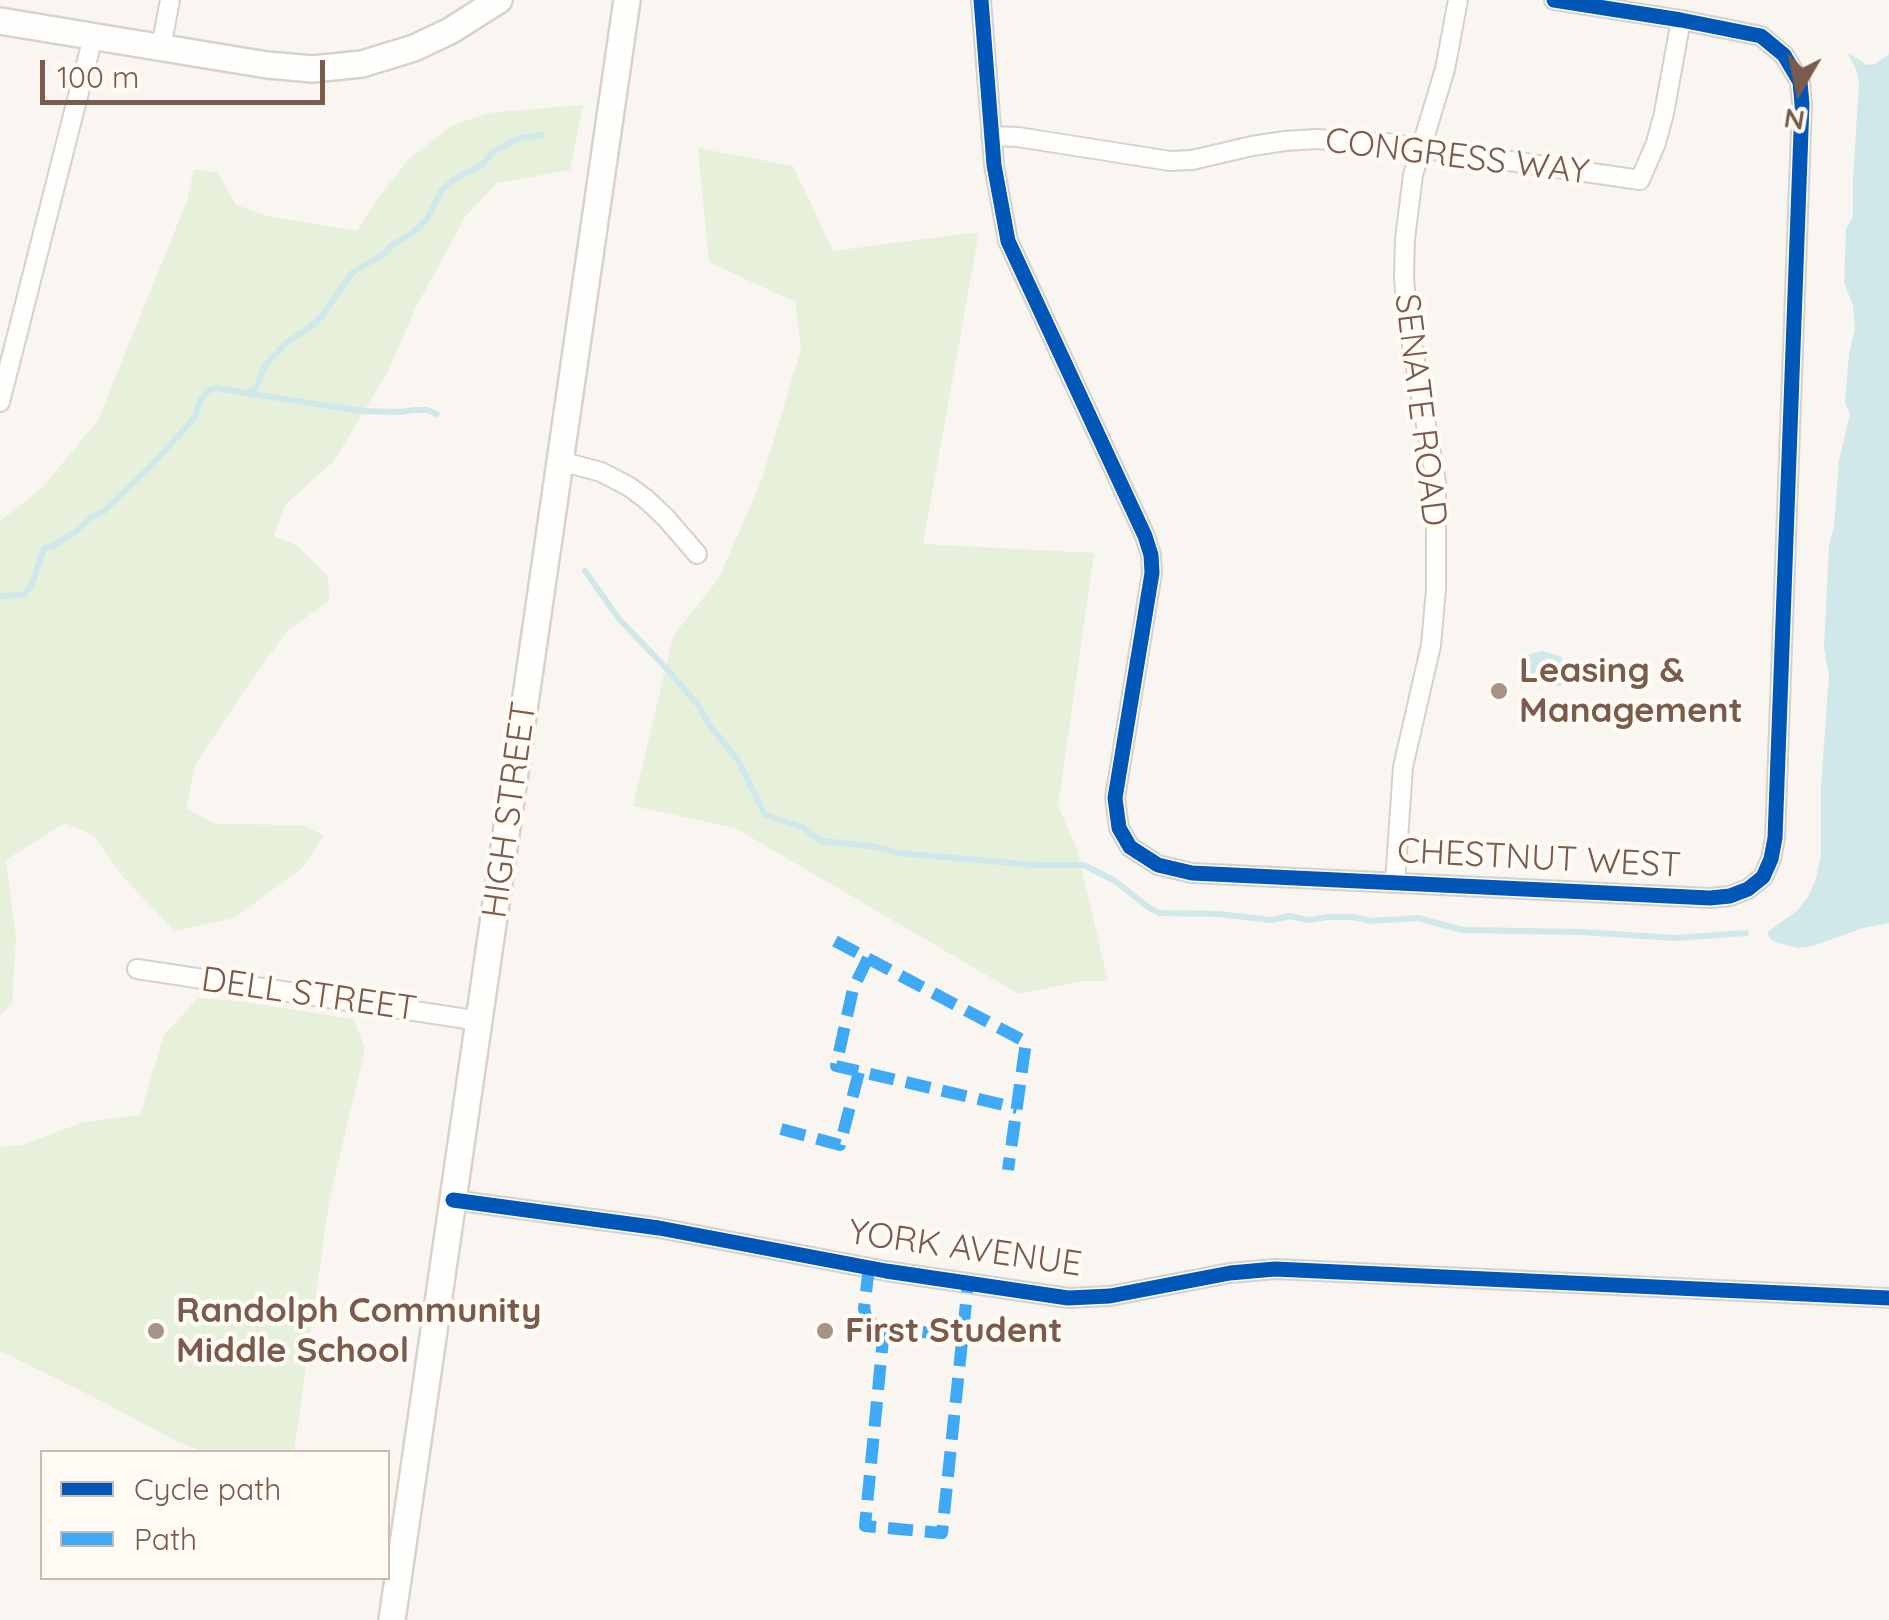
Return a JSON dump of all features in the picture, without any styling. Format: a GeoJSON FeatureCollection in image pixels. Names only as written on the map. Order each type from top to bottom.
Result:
{"type":"FeatureCollection","features":[{"type":"Feature","properties":{"kind":"main road"},"geometry":{"type":"LineString","coordinates":[[0,21],[298,69],[380,60],[450,31],[499,0]]}},
{"type":"Feature","properties":{"kind":"main road","name":"HIGH STREET"},"geometry":{"type":"LineString","coordinates":[[392,1620],[627,0]]}},
{"type":"Feature","properties":{"kind":"street"},"geometry":{"type":"LineString","coordinates":[[161,48],[170,0]]}},
{"type":"Feature","properties":{"kind":"street","name":"CHESTNUT WEST"},"geometry":{"type":"LineString","coordinates":[[981,0],[998,194],[1008,241],[1151,555],[1115,798],[1116,819],[1130,847],[1149,860],[1180,872],[1720,897],[1748,889],[1763,878],[1775,838],[1802,93],[1796,73],[1784,55],[1750,33],[1554,0]]}},
{"type":"Feature","properties":{"kind":"street","name":"SENATE ROAD"},"geometry":{"type":"LineString","coordinates":[[1395,882],[1403,767],[1431,645],[1436,589],[1434,464],[1409,335],[1404,277],[1409,200],[1449,54],[1458,0]]}},
{"type":"Feature","properties":{"kind":"street","name":"CONGRESS WAY"},"geometry":{"type":"LineString","coordinates":[[992,136],[1170,162],[1301,140],[1386,142],[1640,180],[1664,113],[1681,20]]}},
{"type":"Feature","properties":{"kind":"street"},"geometry":{"type":"LineString","coordinates":[[0,402],[93,37]]}},
{"type":"Feature","properties":{"kind":"street"},"geometry":{"type":"LineString","coordinates":[[560,461],[600,472],[637,492],[697,554]]}},
{"type":"Feature","properties":{"kind":"street","name":"DELL STREET"},"geometry":{"type":"LineString","coordinates":[[137,970],[480,1020]]}},
{"type":"Feature","properties":{"kind":"street","name":"YORK AVENUE"},"geometry":{"type":"LineString","coordinates":[[453,1200],[659,1228],[886,1271],[1068,1298],[1110,1296],[1230,1272],[1275,1269],[1889,1298]]}},
{"type":"Feature","properties":{"kind":"green space"},"geometry":{"type":"Polygon","coordinates":[[[583,105],[570,170],[497,183],[465,217],[416,307],[388,371],[334,461],[285,505],[274,536],[296,545],[328,576],[329,601],[286,632],[242,694],[196,763],[186,808],[215,824],[304,825],[324,836],[301,869],[234,918],[175,931],[123,877],[93,835],[65,823],[6,860],[16,936],[12,1004],[0,1015],[0,521],[42,488],[98,420],[187,201],[194,169],[218,173],[236,205],[271,217],[357,231],[409,159],[451,126],[488,113],[583,105]]]}},
{"type":"Feature","properties":{"kind":"green space"},"geometry":{"type":"Polygon","coordinates":[[[698,148],[793,166],[833,251],[979,232],[923,544],[1094,553],[1058,806],[1077,849],[1108,981],[1082,981],[1019,994],[735,828],[633,806],[673,636],[719,578],[762,479],[801,349],[795,302],[709,262],[698,148]]]}},
{"type":"Feature","properties":{"kind":"green space","name":"Randolph Community Middle School"},"geometry":{"type":"Polygon","coordinates":[[[198,998],[354,1019],[365,1049],[329,1202],[294,1450],[199,1450],[0,1351],[0,1147],[22,1145],[84,1122],[140,1115],[164,1035],[198,998]]]}},
{"type":"Feature","properties":{"kind":"water"},"geometry":{"type":"Polygon","coordinates":[[[1847,52],[1867,65],[1889,54],[1889,923],[1797,948],[1775,942],[1767,932],[1797,911],[1808,897],[1821,855],[1821,785],[1829,675],[1824,648],[1829,546],[1839,461],[1850,414],[1845,403],[1855,328],[1853,306],[1844,282],[1846,229],[1853,217],[1859,82],[1847,52]]]}},
{"type":"Feature","properties":{"kind":"water"},"geometry":{"type":"Polygon","coordinates":[[[1542,651],[1562,657],[1561,686],[1521,680],[1522,656],[1542,651]]]}},
{"type":"Feature","properties":{"kind":"waterway"},"geometry":{"type":"LineString","coordinates":[[0,596],[23,595],[31,587],[44,548],[55,545],[104,511],[152,465],[195,417],[207,391],[216,388],[245,393],[256,388],[265,365],[286,343],[321,317],[353,272],[411,234],[427,219],[441,191],[453,180],[482,165],[506,145],[541,135]]}},
{"type":"Feature","properties":{"kind":"waterway"},"geometry":{"type":"LineString","coordinates":[[246,393],[361,411],[427,410],[437,414]]}},
{"type":"Feature","properties":{"kind":"waterway"},"geometry":{"type":"LineString","coordinates":[[585,571],[619,619],[700,707],[707,722],[738,760],[765,815],[802,827],[821,841],[898,853],[1035,865],[1084,865],[1115,881],[1160,913],[1272,920],[1289,916],[1371,921],[1418,918],[1463,930],[1675,938],[1746,933]]}},
{"type":"Feature","properties":{"kind":"marked path"},"geometry":{"type":"LineString","coordinates":[[835,941],[1026,1042],[1008,1170]]}},
{"type":"Feature","properties":{"kind":"marked path"},"geometry":{"type":"LineString","coordinates":[[868,958],[853,989],[836,1066],[1017,1108]]}},
{"type":"Feature","properties":{"kind":"marked path"},"geometry":{"type":"LineString","coordinates":[[781,1129],[840,1145],[859,1072]]}},
{"type":"Feature","properties":{"kind":"marked path"},"geometry":{"type":"LineString","coordinates":[[869,1267],[864,1309],[873,1324],[961,1336]]}},
{"type":"Feature","properties":{"kind":"marked path"},"geometry":{"type":"LineString","coordinates":[[884,1328],[865,1526],[942,1533],[968,1284]]}},
{"type":"Feature","properties":{"kind":"cycle path"},"geometry":{"type":"LineString","coordinates":[[981,0],[994,165],[1008,241],[1151,555],[1152,573],[1115,798],[1119,828],[1130,847],[1158,865],[1192,873],[1730,896],[1763,877],[1775,838],[1800,82],[1784,55],[1761,36],[1554,0]]}},
{"type":"Feature","properties":{"kind":"cycle path"},"geometry":{"type":"LineString","coordinates":[[453,1200],[659,1228],[886,1271],[1068,1298],[1110,1296],[1230,1273],[1275,1269],[1889,1298]]}},
{"type":"Feature","properties":{"kind":"place","name":"Leasing & Management"},"geometry":{"type":"Point","coordinates":[1499,691]}},
{"type":"Feature","properties":{"kind":"place","name":"Randolph Community Middle School"},"geometry":{"type":"Point","coordinates":[156,1331]}},
{"type":"Feature","properties":{"kind":"place","name":"First Student"},"geometry":{"type":"Point","coordinates":[825,1331]}}]}
